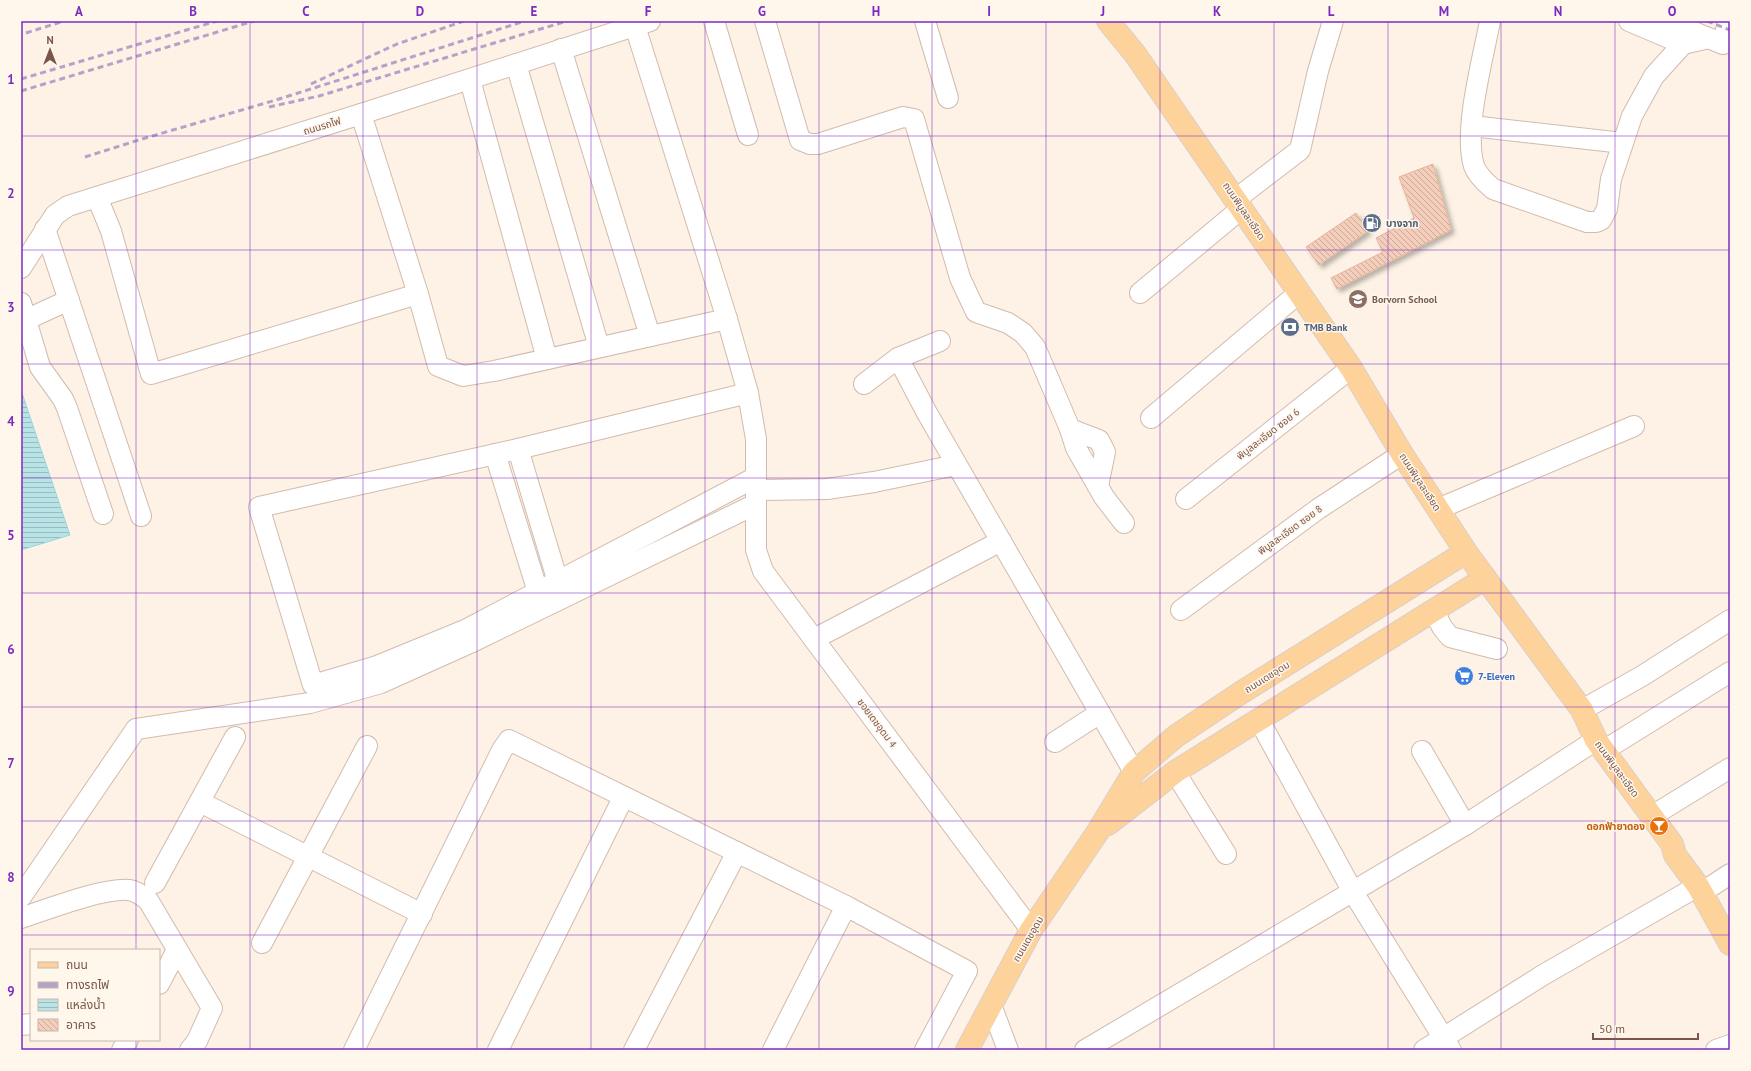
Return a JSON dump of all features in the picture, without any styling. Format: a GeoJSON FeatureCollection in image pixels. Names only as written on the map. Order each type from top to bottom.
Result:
{"type":"FeatureCollection","features":[{"type":"Feature","properties":{"kind":"main road","name":"ถนนพิบูลละเอียด"},"geometry":{"type":"LineString","coordinates":[[1108,21],[1135,54],[1300,292],[1351,368],[1402,454],[1484,579],[1582,710],[1600,745],[1672,844],[1675,855],[1700,889],[1730,944]]}},
{"type":"Feature","properties":{"kind":"main road","name":"ถนนเดชอุดม"},"geometry":{"type":"LineString","coordinates":[[967,1050],[1031,930],[1097,833],[1134,772],[1176,736],[1242,692],[1466,552]]}},
{"type":"Feature","properties":{"kind":"main road","name":"ถนนเดชอุดม"},"geometry":{"type":"LineString","coordinates":[[1097,833],[1175,772],[1484,579]]}},
{"type":"Feature","properties":{"kind":"main road"},"geometry":{"type":"LineString","coordinates":[[1242,692],[1259,720]]}},
{"type":"Feature","properties":{"kind":"street"},"geometry":{"type":"LineString","coordinates":[[714,21],[748,135]]}},
{"type":"Feature","properties":{"kind":"street"},"geometry":{"type":"LineString","coordinates":[[765,21],[800,140],[810,144],[818,144],[903,117],[914,118],[960,278],[976,312],[1008,323],[1023,333],[1035,347],[1070,429],[1076,448],[1098,486],[1124,523]]}},
{"type":"Feature","properties":{"kind":"street"},"geometry":{"type":"LineString","coordinates":[[925,21],[948,98]]}},
{"type":"Feature","properties":{"kind":"street"},"geometry":{"type":"LineString","coordinates":[[1140,293],[1300,150],[1318,70],[1333,21]]}},
{"type":"Feature","properties":{"kind":"street"},"geometry":{"type":"LineString","coordinates":[[1490,21],[1472,126],[1471,152],[1475,168],[1493,189],[1587,222],[1596,222],[1601,220],[1607,209],[1611,179],[1622,143],[1632,116],[1654,76],[1683,44],[1709,38]]}},
{"type":"Feature","properties":{"kind":"street"},"geometry":{"type":"LineString","coordinates":[[1628,21],[1683,44]]}},
{"type":"Feature","properties":{"kind":"street"},"geometry":{"type":"LineString","coordinates":[[1667,21],[1723,44],[1728,21]]}},
{"type":"Feature","properties":{"kind":"street","name":"ถนนรถไฟ"},"geometry":{"type":"LineString","coordinates":[[21,268],[55,214],[68,206],[470,80],[643,23]]}},
{"type":"Feature","properties":{"kind":"street","name":"ซอยเดชอุดม 4"},"geometry":{"type":"LineString","coordinates":[[643,23],[748,393],[756,439],[756,550],[763,571],[1031,930]]}},
{"type":"Feature","properties":{"kind":"street"},"geometry":{"type":"LineString","coordinates":[[561,49],[650,336]]}},
{"type":"Feature","properties":{"kind":"street"},"geometry":{"type":"LineString","coordinates":[[516,64],[599,347]]}},
{"type":"Feature","properties":{"kind":"street"},"geometry":{"type":"LineString","coordinates":[[470,80],[547,359]]}},
{"type":"Feature","properties":{"kind":"street"},"geometry":{"type":"LineString","coordinates":[[361,114],[418,294],[438,366],[463,376],[494,371],[727,319]]}},
{"type":"Feature","properties":{"kind":"street"},"geometry":{"type":"LineString","coordinates":[[1472,126],[1622,143]]}},
{"type":"Feature","properties":{"kind":"street"},"geometry":{"type":"LineString","coordinates":[[97,197],[111,231],[138,322],[150,374],[418,294]]}},
{"type":"Feature","properties":{"kind":"street"},"geometry":{"type":"LineString","coordinates":[[45,229],[141,516]]}},
{"type":"Feature","properties":{"kind":"street"},"geometry":{"type":"LineString","coordinates":[[1151,418],[1300,292]]}},
{"type":"Feature","properties":{"kind":"street"},"geometry":{"type":"LineString","coordinates":[[68,300],[23,315],[40,367],[63,399],[67,408],[103,514]]}},
{"type":"Feature","properties":{"kind":"street"},"geometry":{"type":"LineString","coordinates":[[864,384],[898,358],[940,341]]}},
{"type":"Feature","properties":{"kind":"street"},"geometry":{"type":"LineString","coordinates":[[898,358],[926,413],[1134,772]]}},
{"type":"Feature","properties":{"kind":"street","name":"พิบูลละเอียด ซอย 6"},"geometry":{"type":"LineString","coordinates":[[1186,499],[1351,368]]}},
{"type":"Feature","properties":{"kind":"street"},"geometry":{"type":"LineString","coordinates":[[748,393],[518,449],[259,507],[312,685],[385,663],[464,630],[558,582],[757,491],[827,489],[874,482],[956,465]]}},
{"type":"Feature","properties":{"kind":"street"},"geometry":{"type":"LineString","coordinates":[[1438,509],[1634,426]]}},
{"type":"Feature","properties":{"kind":"street"},"geometry":{"type":"LineString","coordinates":[[518,449],[558,582]]}},
{"type":"Feature","properties":{"kind":"street"},"geometry":{"type":"LineString","coordinates":[[495,454],[538,592]]}},
{"type":"Feature","properties":{"kind":"street","name":"พิบูลละเอียด ซอย 8"},"geometry":{"type":"LineString","coordinates":[[1181,610],[1318,509],[1402,454]]}},
{"type":"Feature","properties":{"kind":"street"},"geometry":{"type":"LineString","coordinates":[[21,896],[136,729],[310,703],[381,682],[470,643],[757,491]]}},
{"type":"Feature","properties":{"kind":"street"},"geometry":{"type":"LineString","coordinates":[[814,639],[1001,541]]}},
{"type":"Feature","properties":{"kind":"street"},"geometry":{"type":"LineString","coordinates":[[1434,611],[1442,627],[1450,637],[1496,649]]}},
{"type":"Feature","properties":{"kind":"street"},"geometry":{"type":"LineString","coordinates":[[1582,710],[1642,676],[1730,620]]}},
{"type":"Feature","properties":{"kind":"street"},"geometry":{"type":"LineString","coordinates":[[1085,1050],[1600,745],[1730,672]]}},
{"type":"Feature","properties":{"kind":"street"},"geometry":{"type":"LineString","coordinates":[[1055,742],[1100,713]]}},
{"type":"Feature","properties":{"kind":"street"},"geometry":{"type":"LineString","coordinates":[[1259,720],[1353,892],[1447,1044]]}},
{"type":"Feature","properties":{"kind":"street"},"geometry":{"type":"LineString","coordinates":[[155,883],[235,737]]}},
{"type":"Feature","properties":{"kind":"street"},"geometry":{"type":"LineString","coordinates":[[354,1050],[502,750],[509,740],[623,798],[846,906],[967,971],[925,1050]]}},
{"type":"Feature","properties":{"kind":"street"},"geometry":{"type":"LineString","coordinates":[[262,943],[367,746]]}},
{"type":"Feature","properties":{"kind":"street"},"geometry":{"type":"LineString","coordinates":[[1422,751],[1465,825]]}},
{"type":"Feature","properties":{"kind":"street"},"geometry":{"type":"LineString","coordinates":[[1652,816],[1730,768]]}},
{"type":"Feature","properties":{"kind":"street"},"geometry":{"type":"LineString","coordinates":[[1175,772],[1226,854]]}},
{"type":"Feature","properties":{"kind":"street"},"geometry":{"type":"LineString","coordinates":[[498,1050],[623,798]]}},
{"type":"Feature","properties":{"kind":"street"},"geometry":{"type":"LineString","coordinates":[[200,802],[422,914]]}},
{"type":"Feature","properties":{"kind":"street"},"geometry":{"type":"LineString","coordinates":[[634,1050],[737,852]]}},
{"type":"Feature","properties":{"kind":"street"},"geometry":{"type":"LineString","coordinates":[[1424,1050],[1447,1044],[1543,976],[1730,874]]}},
{"type":"Feature","properties":{"kind":"street"},"geometry":{"type":"LineString","coordinates":[[21,918],[113,890],[130,890],[148,900],[212,1008],[197,1041],[190,1050]]}},
{"type":"Feature","properties":{"kind":"street"},"geometry":{"type":"LineString","coordinates":[[773,1050],[846,906]]}},
{"type":"Feature","properties":{"kind":"street"},"geometry":{"type":"LineString","coordinates":[[160,982],[178,950]]}},
{"type":"Feature","properties":{"kind":"street"},"geometry":{"type":"LineString","coordinates":[[991,1005],[1008,1050]]}},
{"type":"Feature","properties":{"kind":"street"},"geometry":{"type":"LineString","coordinates":[[122,1050],[127,1041]]}},
{"type":"Feature","properties":{"kind":"street"},"geometry":{"type":"LineString","coordinates":[[1716,1050],[1730,1046]]}},
{"type":"Feature","properties":{"kind":"water"},"geometry":{"type":"Polygon","coordinates":[[[21,390],[70,535],[21,550],[21,390]]]}},
{"type":"Feature","properties":{"kind":"building"},"geometry":{"type":"Polygon","coordinates":[[[1433,164],[1451,230],[1337,289],[1331,278],[1383,252],[1376,238],[1414,218],[1399,177],[1433,164]]]}},
{"type":"Feature","properties":{"kind":"building"},"geometry":{"type":"Polygon","coordinates":[[[1356,213],[1368,231],[1319,265],[1306,247],[1356,213]]]}},
{"type":"Feature","properties":{"kind":"railway"},"geometry":{"type":"LineString","coordinates":[[26,33],[64,21]]}},
{"type":"Feature","properties":{"kind":"railway"},"geometry":{"type":"LineString","coordinates":[[21,79],[217,21]]}},
{"type":"Feature","properties":{"kind":"railway"},"geometry":{"type":"LineString","coordinates":[[21,91],[254,21]]}},
{"type":"Feature","properties":{"kind":"railway"},"geometry":{"type":"LineString","coordinates":[[311,84],[397,44],[464,21]]}},
{"type":"Feature","properties":{"kind":"railway"},"geometry":{"type":"LineString","coordinates":[[85,157],[276,100],[525,21]]}},
{"type":"Feature","properties":{"kind":"railway"},"geometry":{"type":"LineString","coordinates":[[269,107],[319,96],[567,21]]}},
{"type":"Feature","properties":{"kind":"railway"},"geometry":{"type":"LineString","coordinates":[[1707,21],[1730,30]]}},
{"type":"Feature","properties":{"kind":"place","name":"บางจาก"},"geometry":{"type":"Point","coordinates":[1372,223]}},
{"type":"Feature","properties":{"kind":"place","name":"Borvorn School"},"geometry":{"type":"Point","coordinates":[1358,299]}},
{"type":"Feature","properties":{"kind":"place","name":"TMB Bank"},"geometry":{"type":"Point","coordinates":[1290,327]}},
{"type":"Feature","properties":{"kind":"place","name":"7-Eleven"},"geometry":{"type":"Point","coordinates":[1464,676]}},
{"type":"Feature","properties":{"kind":"place","name":"ดอกฟ้ายาดอง"},"geometry":{"type":"Point","coordinates":[1659,826]}}]}
